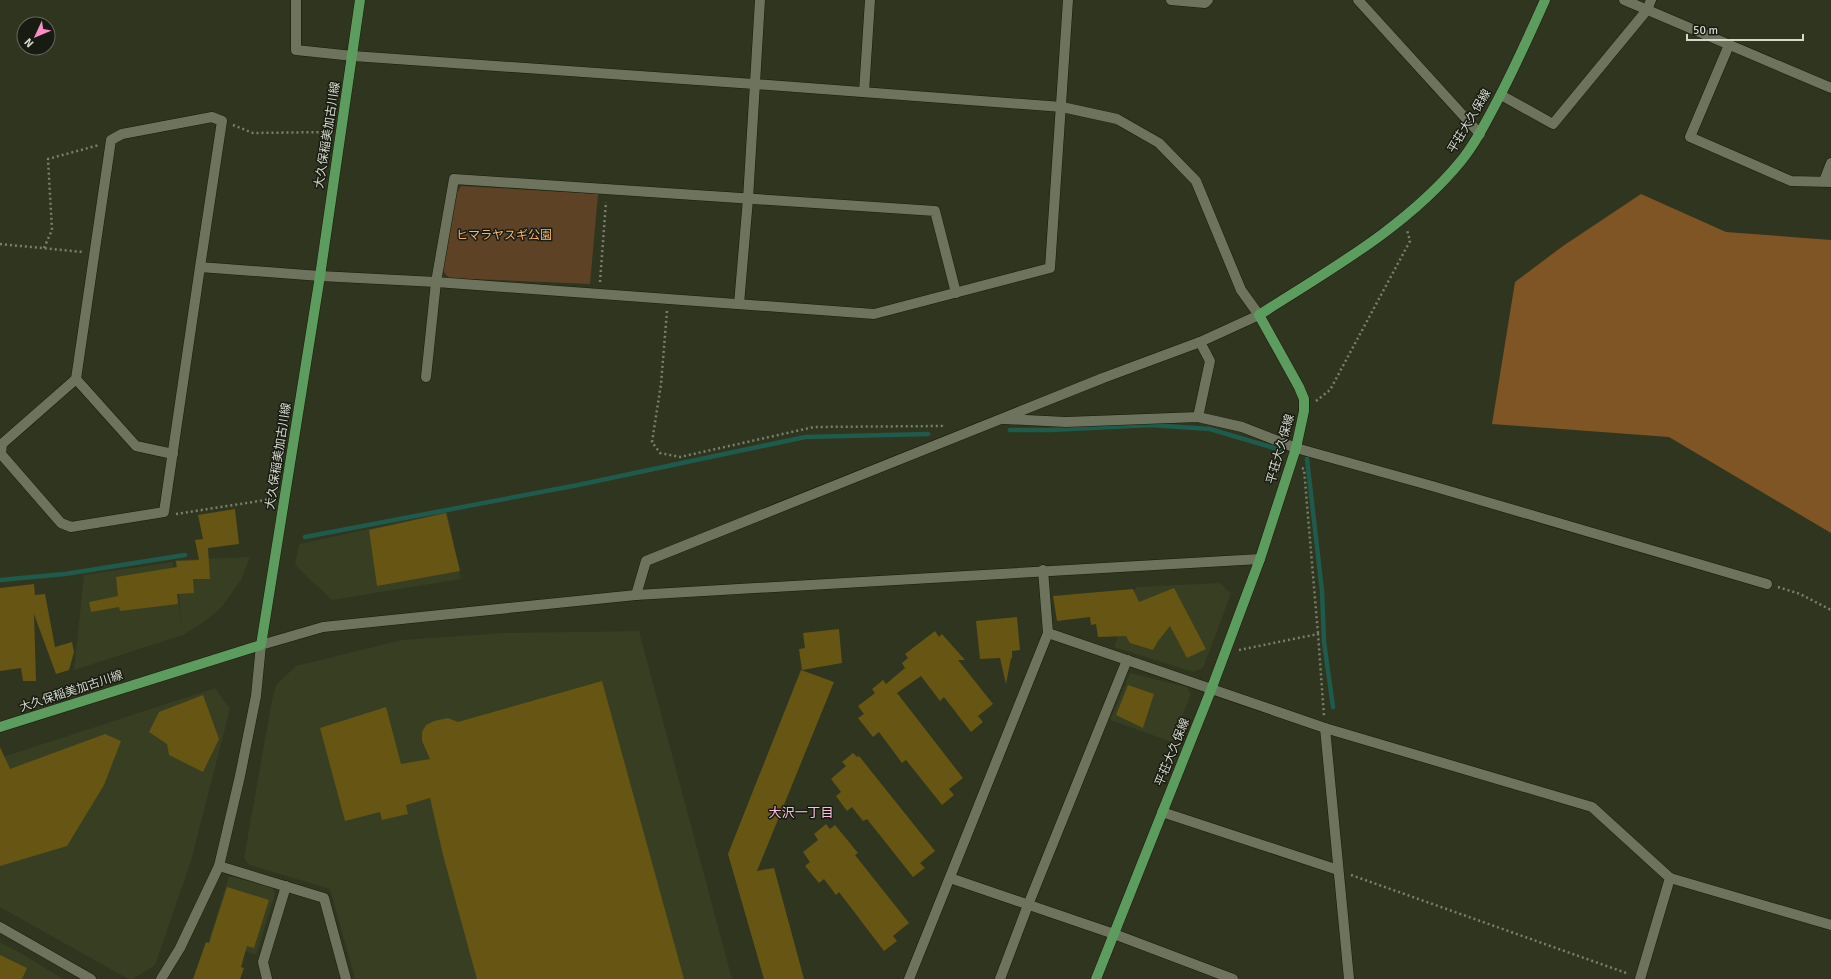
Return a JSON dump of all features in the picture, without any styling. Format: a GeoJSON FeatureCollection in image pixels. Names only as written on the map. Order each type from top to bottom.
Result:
{"type":"FeatureCollection","features":[{"type":"Feature","properties":{"kind":"main road","name":"大久保稲美加古川線"},"geometry":{"type":"LineString","coordinates":[[0,727],[260,645],[320,276],[360,0]]}},
{"type":"Feature","properties":{"kind":"main road","name":"平荘大久保線"},"geometry":{"type":"LineString","coordinates":[[1096,979],[1211,690],[1260,559],[1296,448],[1304,411],[1304,399],[1299,387],[1259,315],[1339,264],[1403,217],[1433,191],[1461,161],[1480,134],[1501,95],[1515,68],[1545,0]]}},
{"type":"Feature","properties":{"kind":"street"},"geometry":{"type":"LineString","coordinates":[[296,0],[296,50],[353,56],[1062,107],[1118,119],[1159,143],[1196,181],[1241,290],[1259,315],[1200,342],[999,419],[646,561],[636,595]]}},
{"type":"Feature","properties":{"kind":"street"},"geometry":{"type":"LineString","coordinates":[[739,304],[748,199],[760,0]]}},
{"type":"Feature","properties":{"kind":"street"},"geometry":{"type":"LineString","coordinates":[[864,92],[870,0]]}},
{"type":"Feature","properties":{"kind":"street"},"geometry":{"type":"LineString","coordinates":[[200,267],[320,276],[436,282],[874,314],[1050,268],[1068,0]]}},
{"type":"Feature","properties":{"kind":"street"},"geometry":{"type":"LineString","coordinates":[[1171,0],[1205,3],[1208,0]]}},
{"type":"Feature","properties":{"kind":"street"},"geometry":{"type":"LineString","coordinates":[[1358,0],[1480,134]]}},
{"type":"Feature","properties":{"kind":"street"},"geometry":{"type":"LineString","coordinates":[[1624,0],[1831,88]]}},
{"type":"Feature","properties":{"kind":"street"},"geometry":{"type":"LineString","coordinates":[[1501,95],[1553,124],[1647,10],[1651,0]]}},
{"type":"Feature","properties":{"kind":"street"},"geometry":{"type":"LineString","coordinates":[[1728,44],[1690,137],[1791,181],[1827,181],[1831,163]]}},
{"type":"Feature","properties":{"kind":"street"},"geometry":{"type":"LineString","coordinates":[[212,118],[222,121],[164,512],[71,527],[60,523],[0,454],[2,444],[76,379],[111,140],[122,134],[212,118]]}},
{"type":"Feature","properties":{"kind":"street"},"geometry":{"type":"LineString","coordinates":[[426,377],[436,282],[454,178],[935,211],[956,293]]}},
{"type":"Feature","properties":{"kind":"street"},"geometry":{"type":"LineString","coordinates":[[1198,417],[1210,361],[1200,342]]}},
{"type":"Feature","properties":{"kind":"street"},"geometry":{"type":"LineString","coordinates":[[76,379],[136,446],[173,454]]}},
{"type":"Feature","properties":{"kind":"street"},"geometry":{"type":"LineString","coordinates":[[999,419],[1066,422],[1198,417],[1242,427],[1296,448],[1432,486],[1767,584]]}},
{"type":"Feature","properties":{"kind":"street"},"geometry":{"type":"LineString","coordinates":[[161,979],[180,948],[219,866],[240,776],[256,696],[260,645],[323,627],[636,595],[1043,570],[1260,559]]}},
{"type":"Feature","properties":{"kind":"street"},"geometry":{"type":"LineString","coordinates":[[909,979],[1048,633],[1043,570]]}},
{"type":"Feature","properties":{"kind":"street"},"geometry":{"type":"LineString","coordinates":[[1048,633],[1325,728],[1592,807],[1670,878],[1831,926]]}},
{"type":"Feature","properties":{"kind":"street"},"geometry":{"type":"LineString","coordinates":[[1000,979],[1028,905],[1127,660]]}},
{"type":"Feature","properties":{"kind":"street"},"geometry":{"type":"LineString","coordinates":[[1325,728],[1349,979]]}},
{"type":"Feature","properties":{"kind":"street"},"geometry":{"type":"LineString","coordinates":[[1162,812],[1338,870]]}},
{"type":"Feature","properties":{"kind":"street"},"geometry":{"type":"LineString","coordinates":[[219,866],[324,898],[346,979]]}},
{"type":"Feature","properties":{"kind":"street"},"geometry":{"type":"LineString","coordinates":[[950,878],[1114,934],[1230,978]]}},
{"type":"Feature","properties":{"kind":"street"},"geometry":{"type":"LineString","coordinates":[[1640,978],[1670,878]]}},
{"type":"Feature","properties":{"kind":"street"},"geometry":{"type":"LineString","coordinates":[[267,979],[262,962],[286,886]]}},
{"type":"Feature","properties":{"kind":"street"},"geometry":{"type":"LineString","coordinates":[[0,927],[91,979]]}},
{"type":"Feature","properties":{"kind":"path"},"geometry":{"type":"LineString","coordinates":[[222,121],[253,132],[340,132]]}},
{"type":"Feature","properties":{"kind":"path"},"geometry":{"type":"LineString","coordinates":[[44,248],[52,230],[48,159],[111,140]]}},
{"type":"Feature","properties":{"kind":"path"},"geometry":{"type":"LineString","coordinates":[[599,294],[607,189]]}},
{"type":"Feature","properties":{"kind":"path"},"geometry":{"type":"LineString","coordinates":[[1304,411],[1330,390],[1410,241],[1403,217]]}},
{"type":"Feature","properties":{"kind":"path"},"geometry":{"type":"LineString","coordinates":[[0,244],[94,253]]}},
{"type":"Feature","properties":{"kind":"path"},"geometry":{"type":"LineString","coordinates":[[668,299],[661,384],[652,442],[660,453],[680,457],[814,427],[942,426],[951,439]]}},
{"type":"Feature","properties":{"kind":"path"},"geometry":{"type":"LineString","coordinates":[[1291,463],[1304,469],[1325,728]]}},
{"type":"Feature","properties":{"kind":"path"},"geometry":{"type":"LineString","coordinates":[[164,512],[173,515],[284,498]]}},
{"type":"Feature","properties":{"kind":"path"},"geometry":{"type":"LineString","coordinates":[[1767,584],[1800,594],[1831,610]]}},
{"type":"Feature","properties":{"kind":"path"},"geometry":{"type":"LineString","coordinates":[[1226,649],[1237,651],[1318,634]]}},
{"type":"Feature","properties":{"kind":"path"},"geometry":{"type":"LineString","coordinates":[[1338,870],[1640,978]]}},
{"type":"Feature","properties":{"kind":"shaded area"},"geometry":{"type":"Polygon","coordinates":[[[1641,194],[1726,232],[1831,240],[1831,533],[1669,437],[1492,424],[1515,282],[1563,246],[1641,194]]]}},
{"type":"Feature","properties":{"kind":"shaded area"},"geometry":{"type":"Polygon","coordinates":[[[447,512],[461,579],[332,600],[295,565],[299,544],[447,512]]]}},
{"type":"Feature","properties":{"kind":"shaded area"},"geometry":{"type":"Polygon","coordinates":[[[250,557],[241,580],[222,607],[204,622],[183,635],[74,670],[84,575],[173,562],[182,625],[175,560],[250,557]]]}},
{"type":"Feature","properties":{"kind":"shaded area"},"geometry":{"type":"Polygon","coordinates":[[[1220,583],[1231,594],[1203,668],[1193,672],[1114,647],[1136,587],[1220,583]]]}},
{"type":"Feature","properties":{"kind":"shaded area"},"geometry":{"type":"Polygon","coordinates":[[[639,631],[732,979],[355,979],[330,889],[249,865],[244,858],[272,700],[276,685],[296,666],[401,640],[505,633],[639,631]]]}},
{"type":"Feature","properties":{"kind":"shaded area"},"geometry":{"type":"Polygon","coordinates":[[[1130,673],[1187,687],[1191,694],[1172,742],[1110,720],[1130,673]]]}},
{"type":"Feature","properties":{"kind":"shaded area"},"geometry":{"type":"Polygon","coordinates":[[[215,688],[230,709],[191,861],[155,965],[133,979],[128,979],[0,907],[0,758],[215,688]]]}},
{"type":"Feature","properties":{"kind":"shaded area"},"geometry":{"type":"Polygon","coordinates":[[[229,876],[272,887],[275,894],[256,955],[209,939],[229,876]]]}},
{"type":"Feature","properties":{"kind":"shaded area"},"geometry":{"type":"Polygon","coordinates":[[[0,942],[24,955],[63,979],[0,979],[0,942]]]}},
{"type":"Feature","properties":{"kind":"green space","name":"ヒマラヤスギ公園"},"geometry":{"type":"Polygon","coordinates":[[[461,186],[598,194],[590,284],[449,278],[443,271],[457,192],[461,186]]]}},
{"type":"Feature","properties":{"kind":"building"},"geometry":{"type":"Polygon","coordinates":[[[235,509],[239,544],[208,548],[210,579],[193,579],[194,593],[177,594],[178,604],[120,611],[119,607],[91,612],[89,602],[118,596],[116,577],[177,567],[176,561],[199,560],[195,540],[203,539],[198,515],[235,509]]]}},
{"type":"Feature","properties":{"kind":"building"},"geometry":{"type":"Polygon","coordinates":[[[446,513],[460,571],[377,586],[369,530],[446,513]]]}},
{"type":"Feature","properties":{"kind":"building"},"geometry":{"type":"Polygon","coordinates":[[[34,584],[35,595],[45,594],[55,647],[72,642],[74,652],[69,670],[56,674],[34,614],[36,681],[23,681],[21,668],[0,671],[0,588],[34,584]]]}},
{"type":"Feature","properties":{"kind":"building"},"geometry":{"type":"Polygon","coordinates":[[[1174,588],[1206,649],[1187,658],[1170,626],[1153,650],[1130,643],[1126,636],[1098,637],[1096,624],[1091,625],[1090,617],[1057,621],[1053,596],[1133,589],[1139,602],[1174,588]]]}},
{"type":"Feature","properties":{"kind":"building"},"geometry":{"type":"Polygon","coordinates":[[[1017,617],[1020,650],[1012,651],[1012,658],[1006,684],[1000,658],[980,659],[976,621],[1017,617]]]}},
{"type":"Feature","properties":{"kind":"building"},"geometry":{"type":"Polygon","coordinates":[[[839,629],[842,663],[802,670],[799,649],[805,648],[803,633],[839,629]]]}},
{"type":"Feature","properties":{"kind":"building"},"geometry":{"type":"Polygon","coordinates":[[[935,631],[939,637],[942,634],[965,660],[958,660],[993,704],[978,716],[983,722],[971,732],[944,697],[940,701],[921,676],[897,693],[963,778],[949,789],[954,795],[942,805],[906,760],[902,763],[879,732],[873,737],[858,718],[864,714],[858,706],[875,693],[872,689],[883,680],[886,684],[905,668],[902,663],[908,658],[905,654],[935,631]]]}},
{"type":"Feature","properties":{"kind":"building"},"geometry":{"type":"Polygon","coordinates":[[[801,670],[834,682],[757,871],[774,868],[804,979],[764,979],[728,854],[801,670]]]}},
{"type":"Feature","properties":{"kind":"building"},"geometry":{"type":"Polygon","coordinates":[[[602,681],[684,979],[477,979],[443,855],[430,798],[406,805],[408,814],[382,820],[380,812],[345,821],[320,728],[386,707],[401,764],[430,759],[422,741],[422,732],[426,725],[434,721],[448,718],[458,722],[602,681]]]}},
{"type":"Feature","properties":{"kind":"building"},"geometry":{"type":"Polygon","coordinates":[[[1128,685],[1154,694],[1143,728],[1116,715],[1128,685]]]}},
{"type":"Feature","properties":{"kind":"building"},"geometry":{"type":"Polygon","coordinates":[[[203,695],[219,739],[203,772],[169,755],[167,744],[149,732],[159,712],[203,695]]]}},
{"type":"Feature","properties":{"kind":"building"},"geometry":{"type":"Polygon","coordinates":[[[105,734],[121,741],[104,785],[67,846],[0,866],[0,747],[10,769],[105,734]]]}},
{"type":"Feature","properties":{"kind":"building"},"geometry":{"type":"Polygon","coordinates":[[[853,753],[857,757],[859,756],[935,851],[920,863],[925,868],[913,877],[867,819],[863,821],[852,807],[847,811],[836,796],[841,792],[831,779],[846,766],[842,762],[853,753]]]}},
{"type":"Feature","properties":{"kind":"building"},"geometry":{"type":"Polygon","coordinates":[[[826,824],[830,829],[835,825],[858,853],[855,855],[909,923],[893,936],[897,941],[884,951],[839,892],[836,895],[824,879],[819,883],[805,866],[810,862],[803,852],[818,840],[814,834],[826,824]]]}},
{"type":"Feature","properties":{"kind":"building"},"geometry":{"type":"Polygon","coordinates":[[[227,887],[269,900],[254,948],[247,946],[241,967],[244,968],[240,979],[193,979],[206,942],[209,943],[227,887]]]}},
{"type":"Feature","properties":{"kind":"building"},"geometry":{"type":"Polygon","coordinates":[[[0,955],[27,968],[22,979],[0,979],[0,955]]]}},
{"type":"Feature","properties":{"kind":"waterway"},"geometry":{"type":"LineString","coordinates":[[1010,430],[1050,430],[1150,425],[1210,429],[1281,450]]}},
{"type":"Feature","properties":{"kind":"waterway"},"geometry":{"type":"LineString","coordinates":[[305,537],[578,485],[805,437],[928,434]]}},
{"type":"Feature","properties":{"kind":"waterway"},"geometry":{"type":"LineString","coordinates":[[1307,459],[1322,591],[1324,642],[1333,707]]}},
{"type":"Feature","properties":{"kind":"waterway"},"geometry":{"type":"LineString","coordinates":[[0,580],[65,574],[185,555]]}},
{"type":"Feature","properties":{"kind":"district","name":"大沢一丁目"},"geometry":{"type":"Point","coordinates":[801,812]}}]}
